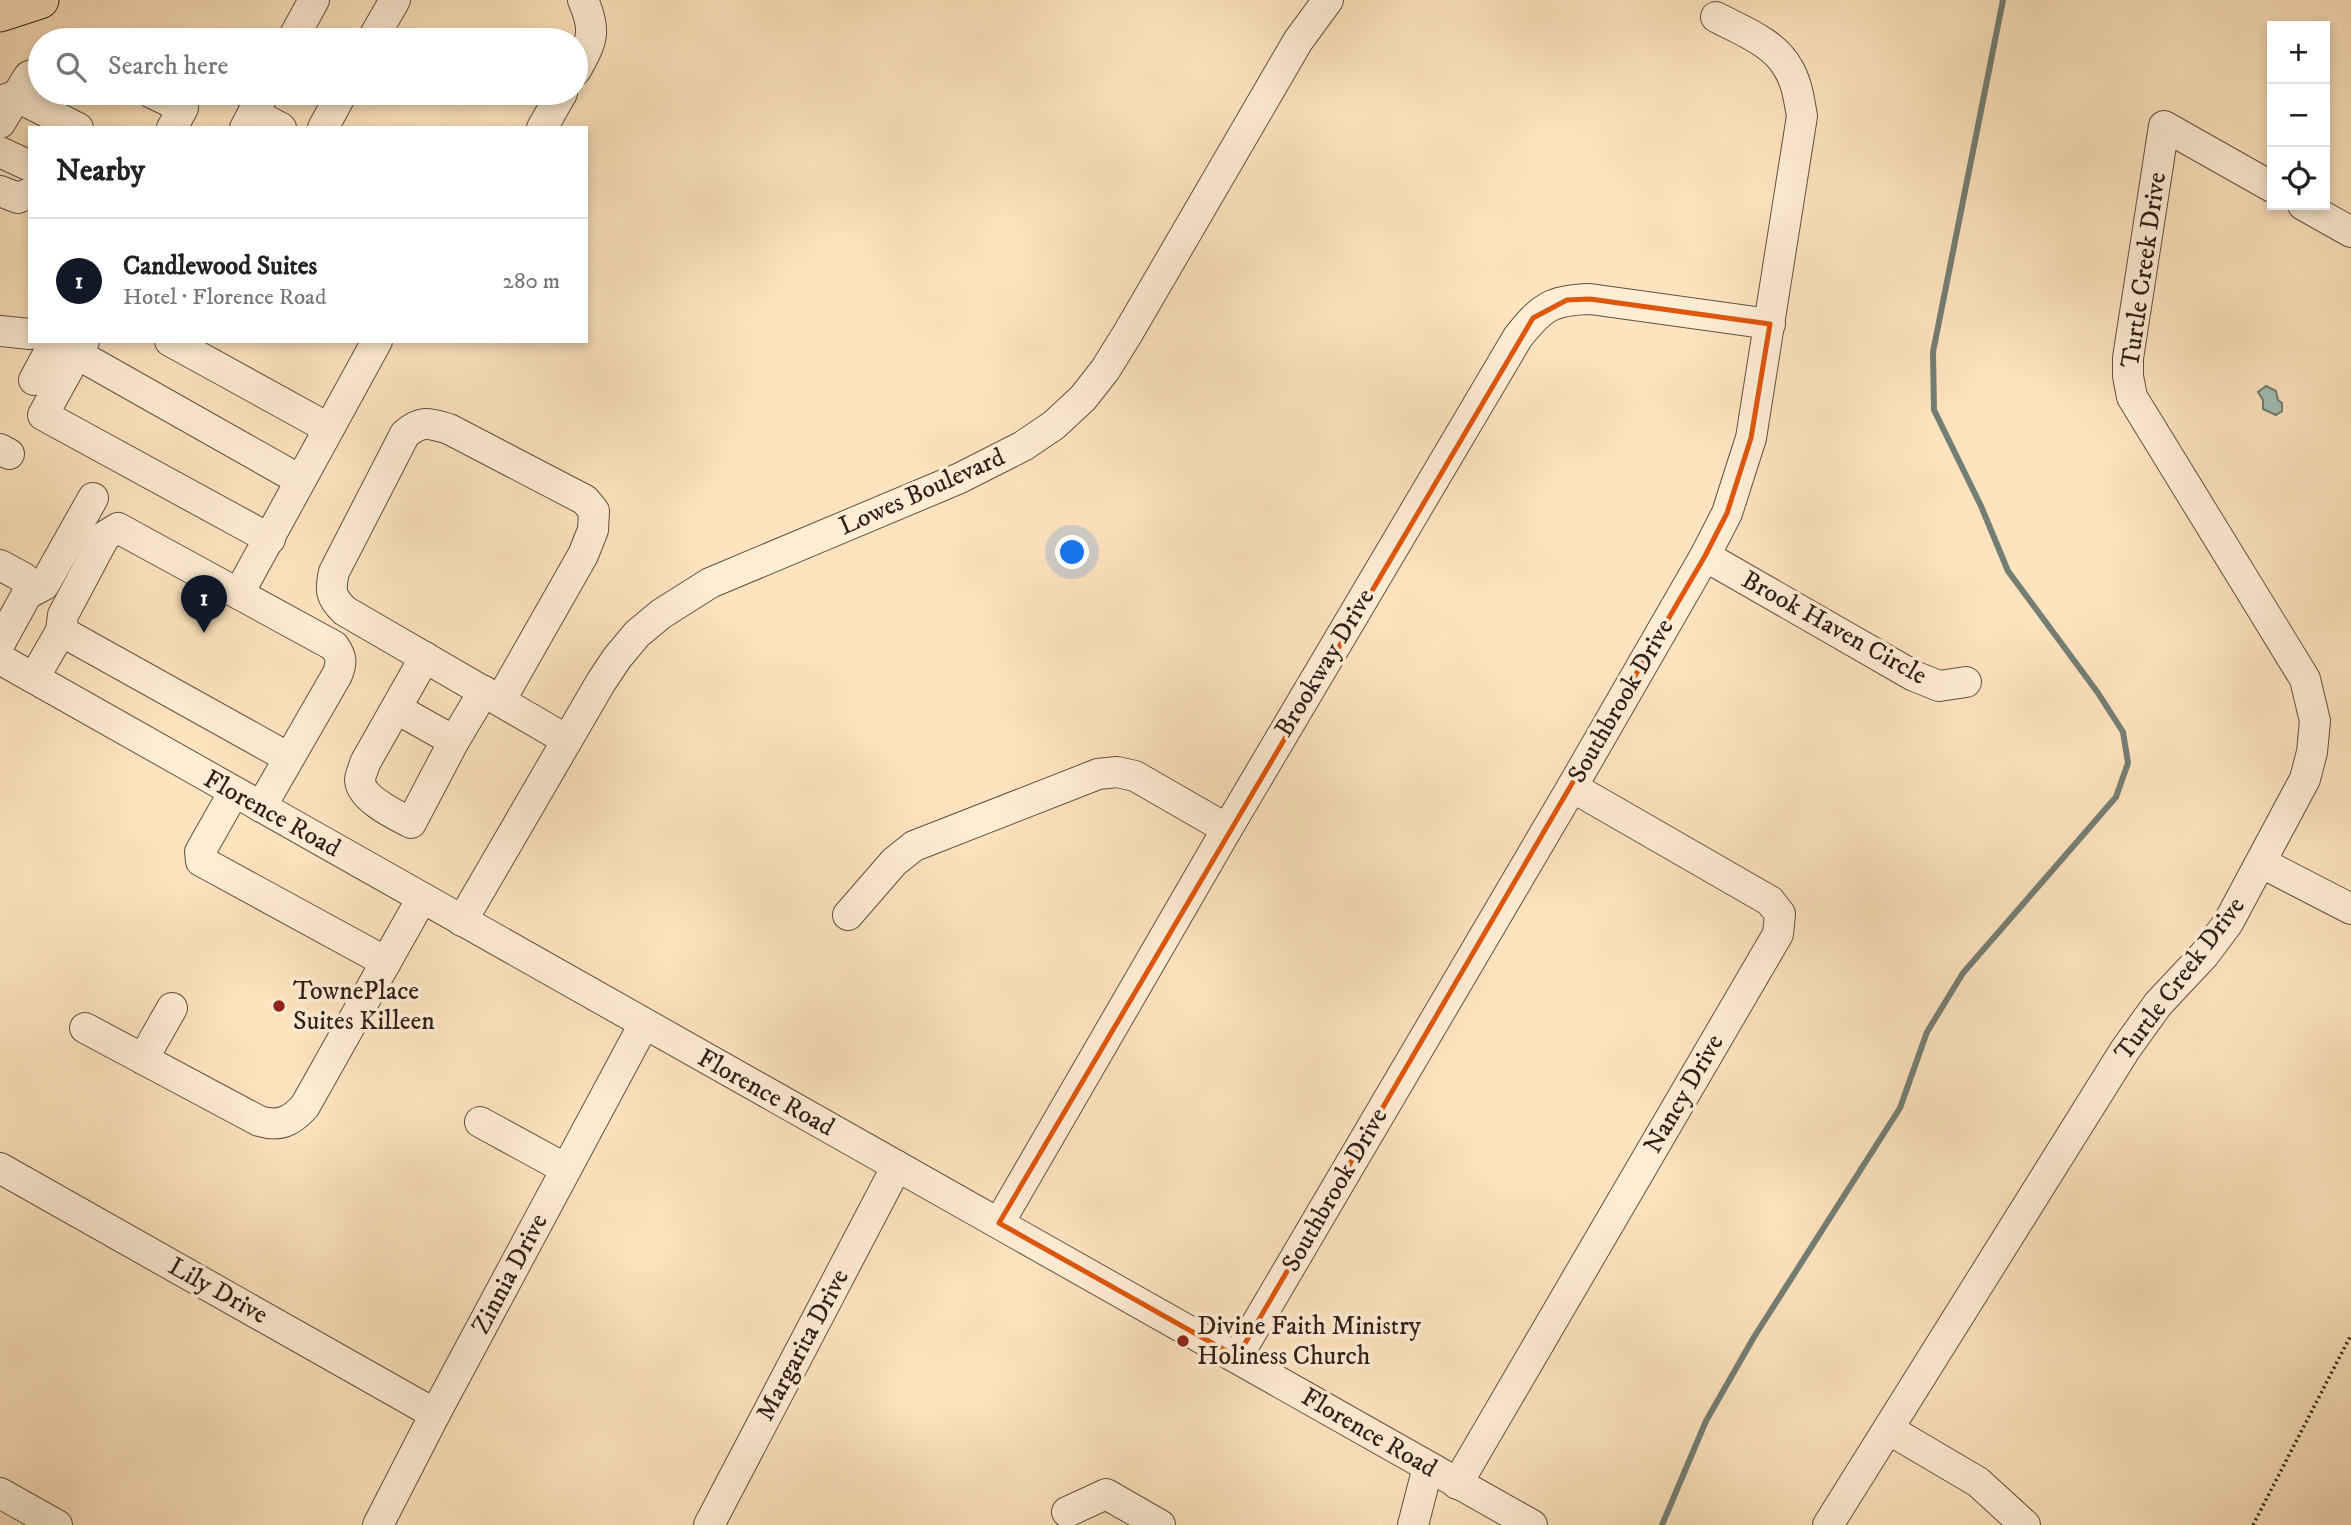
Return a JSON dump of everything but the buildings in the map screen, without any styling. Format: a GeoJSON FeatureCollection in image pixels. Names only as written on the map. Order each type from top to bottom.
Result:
{"type":"FeatureCollection","features":[{"type":"Feature","properties":{"kind":"main road"},"geometry":{"type":"LineString","coordinates":[[0,13],[40,0]]}},
{"type":"Feature","properties":{"kind":"street"},"geometry":{"type":"LineString","coordinates":[[299,28],[314,0]]}},
{"type":"Feature","properties":{"kind":"street"},"geometry":{"type":"LineString","coordinates":[[379,28],[395,0]]}},
{"type":"Feature","properties":{"kind":"street"},"geometry":{"type":"LineString","coordinates":[[583,0],[592,29],[588,49]]}},
{"type":"Feature","properties":{"kind":"street","name":"Lowes Boulevard"},"geometry":{"type":"LineString","coordinates":[[462,921],[617,658],[638,634],[661,614],[710,583],[994,463],[1054,425],[1083,398],[1128,334],[1298,41],[1328,0]]}},
{"type":"Feature","properties":{"kind":"street","name":"Southbrook Drive"},"geometry":{"type":"LineString","coordinates":[[1237,1357],[1572,787],[1727,513],[1751,438],[1802,116],[1797,88],[1787,65],[1765,43],[1716,17]]}},
{"type":"Feature","properties":{"kind":"street"},"geometry":{"type":"LineString","coordinates":[[0,123],[7,99],[28,77]]}},
{"type":"Feature","properties":{"kind":"street"},"geometry":{"type":"LineString","coordinates":[[7,99],[73,126]]}},
{"type":"Feature","properties":{"kind":"street"},"geometry":{"type":"LineString","coordinates":[[173,126],[183,108],[177,105]]}},
{"type":"Feature","properties":{"kind":"street"},"geometry":{"type":"LineString","coordinates":[[324,126],[335,105]]}},
{"type":"Feature","properties":{"kind":"street"},"geometry":{"type":"LineString","coordinates":[[543,126],[555,105]]}},
{"type":"Feature","properties":{"kind":"street"},"geometry":{"type":"LineString","coordinates":[[254,111],[278,126]]}},
{"type":"Feature","properties":{"kind":"street","name":"Turtle Creek Drive"},"geometry":{"type":"LineString","coordinates":[[1828,1525],[2125,1050],[2158,1004],[2204,955],[2228,923],[2305,779],[2312,752],[2315,721],[2305,679],[2133,397],[2128,376],[2128,358],[2164,126],[2267,184]]}},
{"type":"Feature","properties":{"kind":"street"},"geometry":{"type":"LineString","coordinates":[[0,152],[28,165]]}},
{"type":"Feature","properties":{"kind":"street"},"geometry":{"type":"LineString","coordinates":[[0,191],[18,198],[28,194]]}},
{"type":"Feature","properties":{"kind":"street"},"geometry":{"type":"LineString","coordinates":[[2312,210],[2351,232]]}},
{"type":"Feature","properties":{"kind":"street","name":"Brookway Drive"},"geometry":{"type":"LineString","coordinates":[[999,1223],[1227,829],[1518,337],[1533,318],[1549,306],[1567,300],[1590,299],[1770,324]]}},
{"type":"Feature","properties":{"kind":"street"},"geometry":{"type":"LineString","coordinates":[[0,331],[28,334]]}},
{"type":"Feature","properties":{"kind":"street"},"geometry":{"type":"LineString","coordinates":[[174,343],[328,428]]}},
{"type":"Feature","properties":{"kind":"street"},"geometry":{"type":"LineString","coordinates":[[239,593],[376,343]]}},
{"type":"Feature","properties":{"kind":"street"},"geometry":{"type":"LineString","coordinates":[[72,346],[300,480]]}},
{"type":"Feature","properties":{"kind":"street"},"geometry":{"type":"LineString","coordinates":[[34,380],[72,346]]}},
{"type":"Feature","properties":{"kind":"street"},"geometry":{"type":"LineString","coordinates":[[72,346],[43,415],[270,539]]}},
{"type":"Feature","properties":{"kind":"street"},"geometry":{"type":"LineString","coordinates":[[425,657],[365,763],[360,781],[366,794],[411,823],[454,741],[492,696],[583,555],[593,530],[594,511],[585,500],[449,429],[428,423],[416,425],[405,434],[334,572],[331,588],[335,602],[345,611],[425,657],[492,696],[567,740]]}},
{"type":"Feature","properties":{"kind":"street"},"geometry":{"type":"LineString","coordinates":[[15,601],[44,585],[93,498]]}},
{"type":"Feature","properties":{"kind":"street"},"geometry":{"type":"LineString","coordinates":[[9,667],[61,631],[63,615],[105,536],[118,528],[239,593],[334,646],[341,656],[337,675],[261,807]]}},
{"type":"Feature","properties":{"kind":"street","name":"Brook Haven Circle"},"geometry":{"type":"LineString","coordinates":[[1705,556],[1914,676],[1938,686],[1966,682]]}},
{"type":"Feature","properties":{"kind":"street"},"geometry":{"type":"LineString","coordinates":[[0,565],[24,578],[29,585],[15,601],[9,667]]}},
{"type":"Feature","properties":{"kind":"street"},"geometry":{"type":"LineString","coordinates":[[61,631],[289,758]]}},
{"type":"Feature","properties":{"kind":"street","name":"Florence Road"},"geometry":{"type":"LineString","coordinates":[[9,667],[1532,1525]]}},
{"type":"Feature","properties":{"kind":"street"},"geometry":{"type":"LineString","coordinates":[[397,709],[454,741]]}},
{"type":"Feature","properties":{"kind":"street"},"geometry":{"type":"LineString","coordinates":[[848,915],[886,870],[914,846],[1098,774],[1117,772],[1135,776],[1227,829]]}},
{"type":"Feature","properties":{"kind":"street","name":"Nancy Drive"},"geometry":{"type":"LineString","coordinates":[[1457,1484],[1778,934],[1780,914],[1770,901],[1572,787]]}},
{"type":"Feature","properties":{"kind":"street"},"geometry":{"type":"LineString","coordinates":[[234,792],[200,852],[201,861],[386,962]]}},
{"type":"Feature","properties":{"kind":"street"},"geometry":{"type":"LineString","coordinates":[[2262,863],[2351,909]]}},
{"type":"Feature","properties":{"kind":"street"},"geometry":{"type":"LineString","coordinates":[[85,1028],[259,1121],[282,1124],[290,1120],[304,1105],[422,898]]}},
{"type":"Feature","properties":{"kind":"street"},"geometry":{"type":"LineString","coordinates":[[143,1059],[172,1008]]}},
{"type":"Feature","properties":{"kind":"street","name":"Zinnia Drive"},"geometry":{"type":"LineString","coordinates":[[378,1525],[644,1024]]}},
{"type":"Feature","properties":{"kind":"street"},"geometry":{"type":"LineString","coordinates":[[480,1122],[566,1169]]}},
{"type":"Feature","properties":{"kind":"street","name":"Margarita Drive"},"geometry":{"type":"LineString","coordinates":[[709,1525],[897,1166]]}},
{"type":"Feature","properties":{"kind":"street","name":"Lily Drive"},"geometry":{"type":"LineString","coordinates":[[0,1168],[435,1414]]}},
{"type":"Feature","properties":{"kind":"street"},"geometry":{"type":"LineString","coordinates":[[1888,1429],[1978,1482],[2025,1525]]}},
{"type":"Feature","properties":{"kind":"street"},"geometry":{"type":"LineString","coordinates":[[1413,1525],[1429,1467]]}},
{"type":"Feature","properties":{"kind":"street"},"geometry":{"type":"LineString","coordinates":[[0,1493],[57,1525]]}},
{"type":"Feature","properties":{"kind":"street"},"geometry":{"type":"LineString","coordinates":[[1067,1512],[1106,1494],[1160,1525]]}},
{"type":"Feature","properties":{"kind":"path"},"geometry":{"type":"LineString","coordinates":[[2253,1525],[2351,1335]]}},
{"type":"Feature","properties":{"kind":"highlighted area"},"geometry":{"type":"Polygon","coordinates":[[[1590,299],[1770,324],[1751,438],[1727,513],[1705,556],[1237,1357],[999,1223],[1533,318],[1567,300],[1590,299]]]}},
{"type":"Feature","properties":{"kind":"shaded area"},"geometry":{"type":"Polygon","coordinates":[[[2266,386],[2276,391],[2278,400],[2282,403],[2282,411],[2276,415],[2263,409],[2263,400],[2258,392],[2266,386]]]}},
{"type":"Feature","properties":{"kind":"waterway"},"geometry":{"type":"LineString","coordinates":[[1662,1525],[1706,1421],[1754,1337],[1900,1108],[1927,1032],[1963,973],[2116,797],[2128,763],[2123,732],[2098,693],[2008,571],[1981,506],[1934,410],[1933,352],[2003,0]]}},
{"type":"Feature","properties":{"kind":"place","name":"Candlewood Suites"},"geometry":{"type":"Point","coordinates":[204,633]}},
{"type":"Feature","properties":{"kind":"place","name":"TownePlace Suites Killeen"},"geometry":{"type":"Point","coordinates":[279,1006]}},
{"type":"Feature","properties":{"kind":"place","name":"Divine Faith Ministry Holiness Church"},"geometry":{"type":"Point","coordinates":[1183,1341]}}]}
